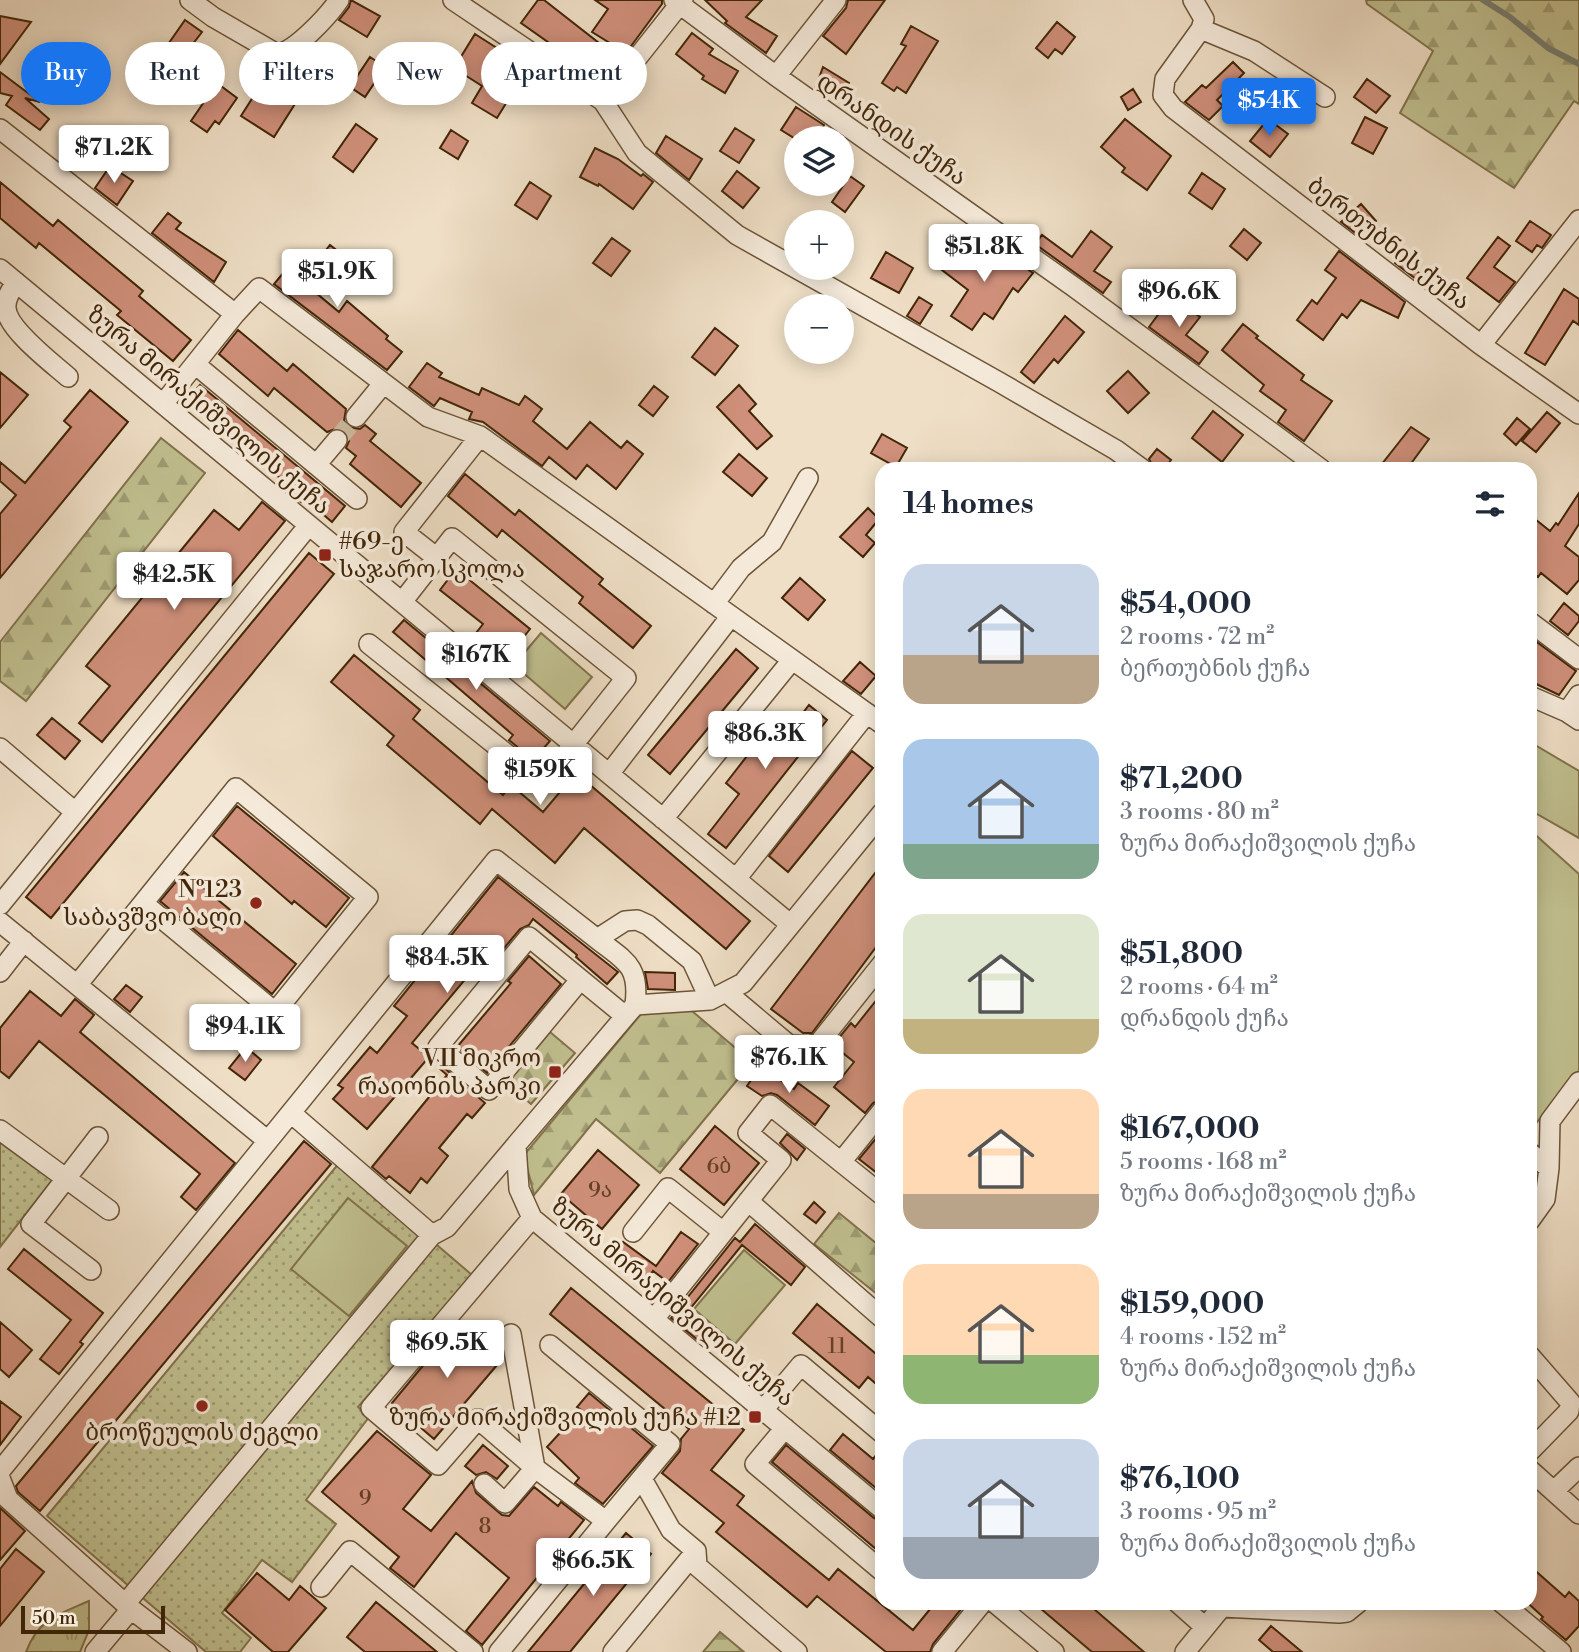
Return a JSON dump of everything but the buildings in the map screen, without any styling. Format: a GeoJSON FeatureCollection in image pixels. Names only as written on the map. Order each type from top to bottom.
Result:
{"type":"FeatureCollection","features":[{"type":"Feature","properties":{"kind":"street"},"geometry":{"type":"LineString","coordinates":[[191,0],[213,17],[277,54],[286,53],[298,43],[339,0]]}},
{"type":"Feature","properties":{"kind":"street"},"geometry":{"type":"LineString","coordinates":[[453,0],[515,42]]}},
{"type":"Feature","properties":{"kind":"street"},"geometry":{"type":"LineString","coordinates":[[776,76],[836,0]]}},
{"type":"Feature","properties":{"kind":"street"},"geometry":{"type":"LineString","coordinates":[[1193,0],[1204,19],[1201,29],[1254,51],[1325,97]]}},
{"type":"Feature","properties":{"kind":"street"},"geometry":{"type":"LineString","coordinates":[[647,43],[679,1]]}},
{"type":"Feature","properties":{"kind":"street","name":"დრანდის ქუჩა"},"geometry":{"type":"LineString","coordinates":[[679,1],[776,76],[1063,279],[1311,462]]}},
{"type":"Feature","properties":{"kind":"street","name":"ბერთუბნის ქუჩა"},"geometry":{"type":"LineString","coordinates":[[1201,29],[1165,79],[1163,95],[1173,108],[1481,345],[1579,414]]}},
{"type":"Feature","properties":{"kind":"street"},"geometry":{"type":"LineString","coordinates":[[606,105],[637,153],[737,235],[1116,450],[1132,462]]}},
{"type":"Feature","properties":{"kind":"street"},"geometry":{"type":"LineString","coordinates":[[0,129],[235,314]]}},
{"type":"Feature","properties":{"kind":"street"},"geometry":{"type":"LineString","coordinates":[[1481,345],[1579,220]]}},
{"type":"Feature","properties":{"kind":"street","name":"ზურა მირაქიშვილის ქუჩა"},"geometry":{"type":"LineString","coordinates":[[0,269],[790,924]]}},
{"type":"Feature","properties":{"kind":"street"},"geometry":{"type":"LineString","coordinates":[[16,282],[8,296],[6,308],[10,320],[17,330],[68,377]]}},
{"type":"Feature","properties":{"kind":"street"},"geometry":{"type":"LineString","coordinates":[[163,404],[235,314],[260,288],[428,417],[480,436],[875,719]]}},
{"type":"Feature","properties":{"kind":"street"},"geometry":{"type":"LineString","coordinates":[[195,364],[357,499]]}},
{"type":"Feature","properties":{"kind":"street"},"geometry":{"type":"LineString","coordinates":[[356,417],[383,384]]}},
{"type":"Feature","properties":{"kind":"street"},"geometry":{"type":"LineString","coordinates":[[437,558],[404,532],[480,436]]}},
{"type":"Feature","properties":{"kind":"street"},"geometry":{"type":"LineString","coordinates":[[316,465],[337,440]]}},
{"type":"Feature","properties":{"kind":"street"},"geometry":{"type":"LineString","coordinates":[[1112,462],[1116,450]]}},
{"type":"Feature","properties":{"kind":"street"},"geometry":{"type":"LineString","coordinates":[[714,604],[741,568],[772,542],[808,478]]}},
{"type":"Feature","properties":{"kind":"street"},"geometry":{"type":"LineString","coordinates":[[0,905],[309,525]]}},
{"type":"Feature","properties":{"kind":"street"},"geometry":{"type":"LineString","coordinates":[[369,644],[543,783],[626,678],[452,538],[402,602]]}},
{"type":"Feature","properties":{"kind":"street"},"geometry":{"type":"LineString","coordinates":[[609,774],[731,616]]}},
{"type":"Feature","properties":{"kind":"street"},"geometry":{"type":"LineString","coordinates":[[1537,627],[1579,659]]}},
{"type":"Feature","properties":{"kind":"street"},"geometry":{"type":"LineString","coordinates":[[663,819],[792,660]]}},
{"type":"Feature","properties":{"kind":"street"},"geometry":{"type":"LineString","coordinates":[[1537,699],[1573,716],[1579,695]]}},
{"type":"Feature","properties":{"kind":"street"},"geometry":{"type":"LineString","coordinates":[[736,879],[875,722]]}},
{"type":"Feature","properties":{"kind":"street"},"geometry":{"type":"LineString","coordinates":[[0,748],[75,812]]}},
{"type":"Feature","properties":{"kind":"street"},"geometry":{"type":"LineString","coordinates":[[77,985],[142,903],[236,788],[368,897],[275,1012],[142,903]]}},
{"type":"Feature","properties":{"kind":"street"},"geometry":{"type":"LineString","coordinates":[[580,980],[489,1090],[438,1047],[529,937],[580,980],[630,1010],[718,996],[743,983],[875,821]]}},
{"type":"Feature","properties":{"kind":"street"},"geometry":{"type":"LineString","coordinates":[[0,1471],[496,860],[626,962],[635,974],[637,988],[630,1010],[447,1227],[432,1235],[128,1606],[95,1652]]}},
{"type":"Feature","properties":{"kind":"street"},"geometry":{"type":"LineString","coordinates":[[597,939],[625,921],[636,920],[648,925],[692,961],[718,996],[789,1045],[810,1046],[819,1043],[875,973]]}},
{"type":"Feature","properties":{"kind":"street"},"geometry":{"type":"LineString","coordinates":[[0,922],[268,1141]]}},
{"type":"Feature","properties":{"kind":"street"},"geometry":{"type":"LineString","coordinates":[[0,972],[24,941]]}},
{"type":"Feature","properties":{"kind":"street"},"geometry":{"type":"LineString","coordinates":[[1537,1210],[1545,1199],[1550,1121],[1579,1082]]}},
{"type":"Feature","properties":{"kind":"street"},"geometry":{"type":"LineString","coordinates":[[654,1319],[781,1160],[748,1133],[770,1105],[875,1189]]}},
{"type":"Feature","properties":{"kind":"street"},"geometry":{"type":"LineString","coordinates":[[291,1113],[432,1235]]}},
{"type":"Feature","properties":{"kind":"street"},"geometry":{"type":"LineString","coordinates":[[841,1162],[875,1120]]}},
{"type":"Feature","properties":{"kind":"street"},"geometry":{"type":"LineString","coordinates":[[0,1130],[109,1210]]}},
{"type":"Feature","properties":{"kind":"street"},"geometry":{"type":"LineString","coordinates":[[91,1270],[31,1224],[98,1137]]}},
{"type":"Feature","properties":{"kind":"street","name":"ზურა მირაქიშვილის ქუჩა"},"geometry":{"type":"LineString","coordinates":[[516,1145],[519,1189],[532,1218],[875,1503]]}},
{"type":"Feature","properties":{"kind":"street"},"geometry":{"type":"LineString","coordinates":[[1537,1159],[1549,1168]]}},
{"type":"Feature","properties":{"kind":"street"},"geometry":{"type":"LineString","coordinates":[[633,1232],[668,1188],[723,1232]]}},
{"type":"Feature","properties":{"kind":"street"},"geometry":{"type":"LineString","coordinates":[[748,1201],[875,1312]]}},
{"type":"Feature","properties":{"kind":"street"},"geometry":{"type":"LineString","coordinates":[[532,1218],[371,1408],[438,1465],[478,1419],[535,1468],[606,1521]]}},
{"type":"Feature","properties":{"kind":"street"},"geometry":{"type":"LineString","coordinates":[[511,1334],[535,1468]]}},
{"type":"Feature","properties":{"kind":"street"},"geometry":{"type":"LineString","coordinates":[[499,1652],[670,1444],[550,1345]]}},
{"type":"Feature","properties":{"kind":"street"},"geometry":{"type":"LineString","coordinates":[[1537,1364],[1570,1402],[1569,1411],[1537,1444]]}},
{"type":"Feature","properties":{"kind":"street"},"geometry":{"type":"LineString","coordinates":[[764,1410],[802,1365],[875,1427]]}},
{"type":"Feature","properties":{"kind":"street"},"geometry":{"type":"LineString","coordinates":[[785,1428],[755,1464],[875,1565]]}},
{"type":"Feature","properties":{"kind":"street"},"geometry":{"type":"LineString","coordinates":[[1553,1491],[1579,1466]]}},
{"type":"Feature","properties":{"kind":"street"},"geometry":{"type":"LineString","coordinates":[[484,1484],[505,1503],[535,1468]]}},
{"type":"Feature","properties":{"kind":"street"},"geometry":{"type":"LineString","coordinates":[[1537,1476],[1579,1514]]}},
{"type":"Feature","properties":{"kind":"street"},"geometry":{"type":"LineString","coordinates":[[0,1478],[8,1499],[128,1606],[187,1652]]}},
{"type":"Feature","properties":{"kind":"street"},"geometry":{"type":"LineString","coordinates":[[642,1479],[671,1530],[696,1551],[697,1566],[797,1652]]}},
{"type":"Feature","properties":{"kind":"street"},"geometry":{"type":"LineString","coordinates":[[321,1587],[350,1551],[473,1652]]}},
{"type":"Feature","properties":{"kind":"street"},"geometry":{"type":"LineString","coordinates":[[613,1652],[696,1551]]}},
{"type":"Feature","properties":{"kind":"street"},"geometry":{"type":"LineString","coordinates":[[942,1652],[976,1610]]}},
{"type":"Feature","properties":{"kind":"street"},"geometry":{"type":"LineString","coordinates":[[1003,1610],[1054,1652]]}},
{"type":"Feature","properties":{"kind":"street"},"geometry":{"type":"LineString","coordinates":[[1186,1610],[1205,1627]]}},
{"type":"Feature","properties":{"kind":"street"},"geometry":{"type":"LineString","coordinates":[[1185,1652],[1220,1610]]}},
{"type":"Feature","properties":{"kind":"street"},"geometry":{"type":"LineString","coordinates":[[1296,1610],[1339,1613],[1349,1610]]}},
{"type":"Feature","properties":{"kind":"street"},"geometry":{"type":"LineString","coordinates":[[1510,1610],[1561,1652]]}},
{"type":"Feature","properties":{"kind":"green space"},"geometry":{"type":"Polygon","coordinates":[[[1366,0],[1579,0],[1579,104],[1574,101],[1514,188],[1400,113],[1433,51],[1367,4],[1366,0]]]}},
{"type":"Feature","properties":{"kind":"green space"},"geometry":{"type":"Polygon","coordinates":[[[161,438],[205,473],[26,701],[0,681],[0,642],[161,438]]]}},
{"type":"Feature","properties":{"kind":"green space"},"geometry":{"type":"Polygon","coordinates":[[[541,633],[592,677],[565,709],[514,665],[541,633]]]}},
{"type":"Feature","properties":{"kind":"green space"},"geometry":{"type":"Polygon","coordinates":[[[1537,746],[1579,771],[1579,838],[1537,814],[1537,746]]]}},
{"type":"Feature","properties":{"kind":"green space"},"geometry":{"type":"Polygon","coordinates":[[[1537,836],[1579,874],[1579,1071],[1537,1122],[1537,836]]]}},
{"type":"Feature","properties":{"kind":"green space"},"geometry":{"type":"Polygon","coordinates":[[[646,1008],[692,1011],[752,1062],[660,1173],[596,1119],[534,1195],[524,1155],[646,1008]]]}},
{"type":"Feature","properties":{"kind":"green space"},"geometry":{"type":"Polygon","coordinates":[[[550,1032],[575,1053],[531,1104],[507,1083],[550,1032]]]}},
{"type":"Feature","properties":{"kind":"green space"},"geometry":{"type":"Polygon","coordinates":[[[0,1137],[53,1179],[0,1247],[0,1137]]]}},
{"type":"Feature","properties":{"kind":"green space"},"geometry":{"type":"Polygon","coordinates":[[[340,1162],[472,1275],[358,1407],[369,1417],[306,1500],[336,1524],[292,1582],[262,1560],[222,1613],[251,1638],[240,1652],[206,1652],[47,1516],[340,1162]]]}},
{"type":"Feature","properties":{"kind":"green space"},"geometry":{"type":"Polygon","coordinates":[[[348,1198],[407,1246],[349,1316],[291,1269],[348,1198]]]}},
{"type":"Feature","properties":{"kind":"green space"},"geometry":{"type":"Polygon","coordinates":[[[839,1213],[875,1242],[875,1292],[814,1244],[839,1213]]]}},
{"type":"Feature","properties":{"kind":"green space"},"geometry":{"type":"Polygon","coordinates":[[[744,1250],[785,1285],[735,1344],[694,1309],[744,1250]]]}},
{"type":"Feature","properties":{"kind":"green space"},"geometry":{"type":"Polygon","coordinates":[[[89,1601],[89,1630],[80,1652],[26,1652],[43,1625],[59,1614],[89,1601]]]}},
{"type":"Feature","properties":{"kind":"green space"},"geometry":{"type":"Polygon","coordinates":[[[720,1632],[744,1652],[703,1652],[720,1632]]]}},
{"type":"Feature","properties":{"kind":"waterway"},"geometry":{"type":"LineString","coordinates":[[1483,0],[1510,17],[1548,48],[1579,64]]}},
{"type":"Feature","properties":{"kind":"tunnel"},"geometry":{"type":"LineString","coordinates":[[337,440],[356,417]]}},
{"type":"Feature","properties":{"kind":"place","name":"#69-ე საჯარო სკოლა"},"geometry":{"type":"Point","coordinates":[325,555]}},
{"type":"Feature","properties":{"kind":"place","name":"№123 საბავშვო ბაღი"},"geometry":{"type":"Point","coordinates":[256,903]}},
{"type":"Feature","properties":{"kind":"place","name":"VII მიკრო რაიონის პარკი"},"geometry":{"type":"Point","coordinates":[555,1072]}},
{"type":"Feature","properties":{"kind":"place","name":"ბროწეულის ძეგლი"},"geometry":{"type":"Point","coordinates":[202,1406]}},
{"type":"Feature","properties":{"kind":"place","name":"ზურა მირაქიშვილის ქუჩა #12"},"geometry":{"type":"Point","coordinates":[755,1417]}}]}
